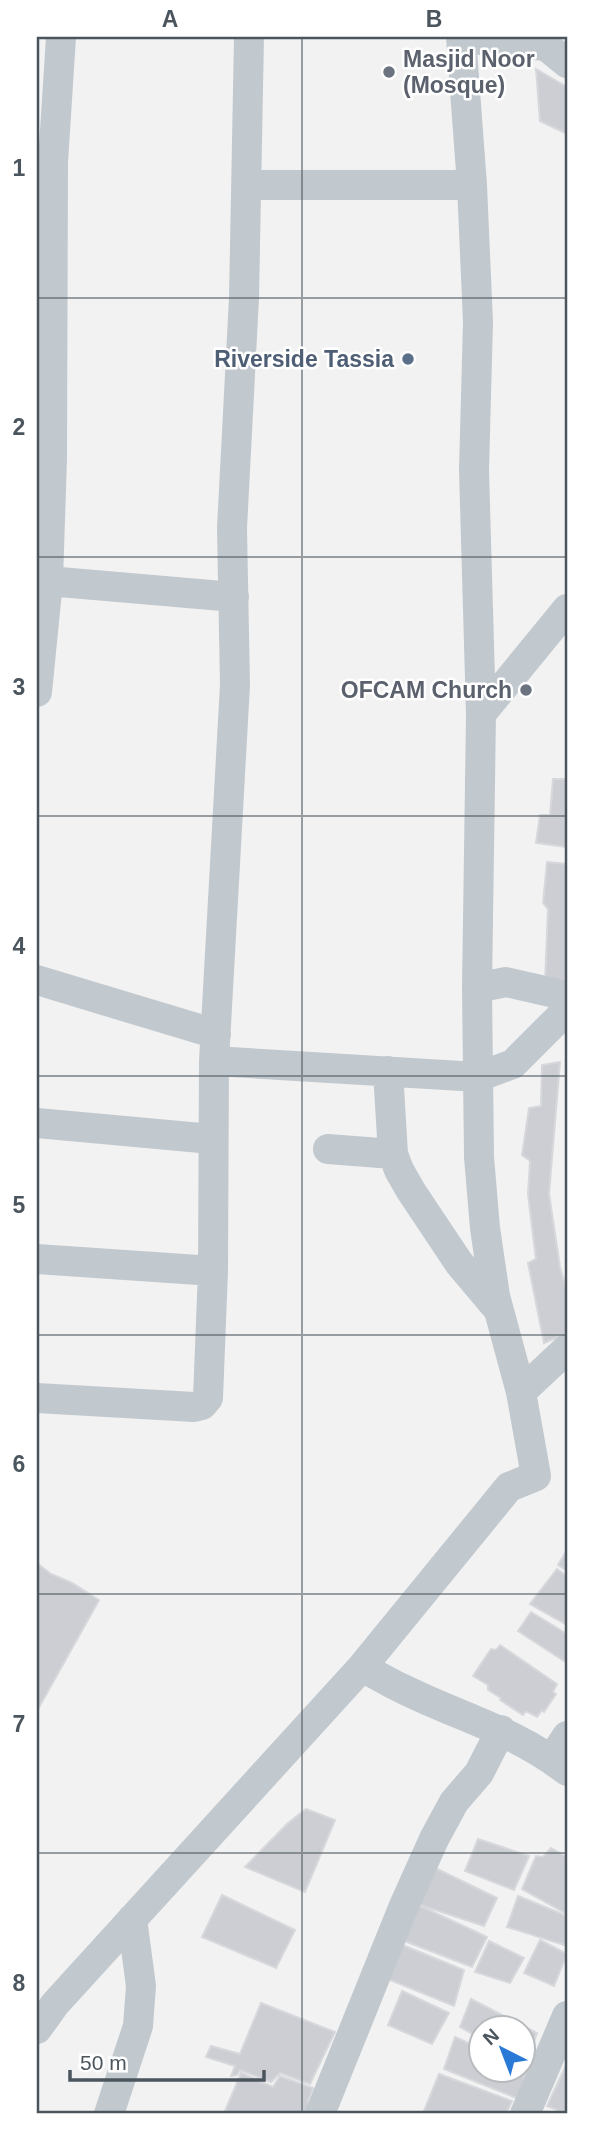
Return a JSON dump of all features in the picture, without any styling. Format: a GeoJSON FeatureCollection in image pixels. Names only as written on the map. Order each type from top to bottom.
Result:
{"type":"FeatureCollection","features":[{"type":"Feature","properties":{"kind":"street"},"geometry":{"type":"LineString","coordinates":[[37,692],[48,581],[52,459],[45,161],[61,37]]}},
{"type":"Feature","properties":{"kind":"street"},"geometry":{"type":"LineString","coordinates":[[37,1398],[194,1407],[202,1405],[208,1398],[213,1271],[212,1139],[215,1047],[235,685],[232,528],[244,298],[249,37]]}},
{"type":"Feature","properties":{"kind":"street"},"geometry":{"type":"LineString","coordinates":[[37,2029],[54,2004],[362,1667],[509,1487],[537,1476],[521,1392],[499,1309],[484,1216],[479,1157],[477,988],[481,714],[474,470],[478,322],[472,185],[461,37],[546,46],[567,63]]}},
{"type":"Feature","properties":{"kind":"street"},"geometry":{"type":"LineString","coordinates":[[247,185],[472,185]]}},
{"type":"Feature","properties":{"kind":"street"},"geometry":{"type":"LineString","coordinates":[[48,581],[234,597]]}},
{"type":"Feature","properties":{"kind":"street"},"geometry":{"type":"LineString","coordinates":[[481,714],[567,609]]}},
{"type":"Feature","properties":{"kind":"street"},"geometry":{"type":"LineString","coordinates":[[37,979],[215,1047],[388,1071],[478,1077],[513,1064],[567,1010]]}},
{"type":"Feature","properties":{"kind":"street"},"geometry":{"type":"LineString","coordinates":[[477,988],[506,982],[567,996]]}},
{"type":"Feature","properties":{"kind":"street"},"geometry":{"type":"LineString","coordinates":[[388,1071],[393,1154],[399,1170],[459,1263],[499,1309]]}},
{"type":"Feature","properties":{"kind":"street"},"geometry":{"type":"LineString","coordinates":[[37,1123],[212,1139]]}},
{"type":"Feature","properties":{"kind":"street"},"geometry":{"type":"LineString","coordinates":[[328,1149],[393,1154]]}},
{"type":"Feature","properties":{"kind":"street"},"geometry":{"type":"LineString","coordinates":[[37,1259],[213,1271]]}},
{"type":"Feature","properties":{"kind":"street"},"geometry":{"type":"LineString","coordinates":[[521,1392],[567,1349]]}},
{"type":"Feature","properties":{"kind":"street"},"geometry":{"type":"LineString","coordinates":[[362,1667],[402,1689],[562,1755]]}},
{"type":"Feature","properties":{"kind":"street"},"geometry":{"type":"LineString","coordinates":[[320,2114],[403,1908],[434,1839],[454,1802],[479,1773],[501,1730]]}},
{"type":"Feature","properties":{"kind":"street"},"geometry":{"type":"LineString","coordinates":[[109,2114],[138,2026],[141,1986],[132,1919]]}},
{"type":"Feature","properties":{"kind":"street"},"geometry":{"type":"LineString","coordinates":[[525,2114],[567,2016]]}},
{"type":"Feature","properties":{"kind":"building"},"geometry":{"type":"Polygon","coordinates":[[[536,69],[567,87],[567,134],[540,121],[536,69]]]}},
{"type":"Feature","properties":{"kind":"building"},"geometry":{"type":"Polygon","coordinates":[[[553,779],[567,779],[567,847],[536,843],[540,815],[550,815],[553,779]]]}},
{"type":"Feature","properties":{"kind":"building"},"geometry":{"type":"Polygon","coordinates":[[[547,862],[567,864],[566,984],[545,982],[548,909],[543,903],[547,862]]]}},
{"type":"Feature","properties":{"kind":"building"},"geometry":{"type":"Polygon","coordinates":[[[560,1062],[549,1194],[560,1267],[567,1292],[567,1333],[544,1343],[528,1263],[536,1259],[528,1194],[530,1161],[522,1155],[529,1108],[541,1106],[542,1065],[560,1062]]]}},
{"type":"Feature","properties":{"kind":"building"},"geometry":{"type":"Polygon","coordinates":[[[567,1550],[567,1571],[558,1565],[567,1550]]]}},
{"type":"Feature","properties":{"kind":"building"},"geometry":{"type":"Polygon","coordinates":[[[37,1563],[51,1574],[99,1600],[37,1711],[37,1563]]]}},
{"type":"Feature","properties":{"kind":"building"},"geometry":{"type":"Polygon","coordinates":[[[557,1569],[567,1576],[567,1625],[530,1604],[557,1569]]]}},
{"type":"Feature","properties":{"kind":"building"},"geometry":{"type":"Polygon","coordinates":[[[531,1612],[567,1634],[567,1663],[518,1631],[531,1612]]]}},
{"type":"Feature","properties":{"kind":"building"},"geometry":{"type":"Polygon","coordinates":[[[500,1645],[557,1684],[553,1692],[556,1694],[544,1712],[542,1710],[537,1717],[526,1711],[523,1715],[500,1700],[501,1698],[488,1690],[488,1685],[473,1676],[491,1649],[496,1650],[500,1645]]]}},
{"type":"Feature","properties":{"kind":"building"},"geometry":{"type":"Polygon","coordinates":[[[306,1809],[335,1820],[305,1892],[245,1867],[287,1824],[306,1809]]]}},
{"type":"Feature","properties":{"kind":"building"},"geometry":{"type":"Polygon","coordinates":[[[478,1839],[529,1856],[514,1890],[465,1871],[478,1839]]]}},
{"type":"Feature","properties":{"kind":"building"},"geometry":{"type":"Polygon","coordinates":[[[551,1848],[567,1857],[565,1913],[522,1889],[536,1856],[543,1857],[551,1848]]]}},
{"type":"Feature","properties":{"kind":"building"},"geometry":{"type":"Polygon","coordinates":[[[431,1866],[497,1898],[484,1926],[414,1903],[431,1866]]]}},
{"type":"Feature","properties":{"kind":"building"},"geometry":{"type":"Polygon","coordinates":[[[222,1895],[295,1930],[276,1968],[202,1937],[222,1895]]]}},
{"type":"Feature","properties":{"kind":"building"},"geometry":{"type":"Polygon","coordinates":[[[518,1896],[567,1916],[567,1946],[507,1927],[518,1896]]]}},
{"type":"Feature","properties":{"kind":"building"},"geometry":{"type":"Polygon","coordinates":[[[414,1903],[487,1937],[472,1967],[399,1939],[414,1903]]]}},
{"type":"Feature","properties":{"kind":"building"},"geometry":{"type":"Polygon","coordinates":[[[540,1940],[567,1954],[554,1986],[524,1973],[540,1940]]]}},
{"type":"Feature","properties":{"kind":"building"},"geometry":{"type":"Polygon","coordinates":[[[489,1941],[524,1958],[510,1983],[475,1972],[489,1941]]]}},
{"type":"Feature","properties":{"kind":"building"},"geometry":{"type":"Polygon","coordinates":[[[400,1944],[464,1970],[454,2006],[385,1978],[400,1944]]]}},
{"type":"Feature","properties":{"kind":"building"},"geometry":{"type":"Polygon","coordinates":[[[402,1991],[449,2013],[432,2044],[388,2025],[402,1991]]]}},
{"type":"Feature","properties":{"kind":"building"},"geometry":{"type":"Polygon","coordinates":[[[471,1999],[500,2014],[468,2014],[468,2031],[460,2027],[471,1999]]]}},
{"type":"Feature","properties":{"kind":"building"},"geometry":{"type":"Polygon","coordinates":[[[261,2003],[335,2032],[310,2084],[280,2073],[271,2082],[240,2070],[237,2075],[231,2076],[235,2066],[206,2057],[211,2046],[240,2054],[261,2003]]]}},
{"type":"Feature","properties":{"kind":"building"},"geometry":{"type":"Polygon","coordinates":[[[455,2037],[468,2043],[468,2079],[444,2069],[455,2037]]]}},
{"type":"Feature","properties":{"kind":"building"},"geometry":{"type":"Polygon","coordinates":[[[567,2063],[567,2114],[547,2106],[567,2063]]]}},
{"type":"Feature","properties":{"kind":"building"},"geometry":{"type":"Polygon","coordinates":[[[241,2073],[273,2087],[280,2076],[313,2088],[307,2114],[231,2114],[225,2111],[241,2073]]]}},
{"type":"Feature","properties":{"kind":"building"},"geometry":{"type":"Polygon","coordinates":[[[439,2074],[512,2101],[506,2114],[433,2114],[424,2111],[439,2074]]]}},
{"type":"Feature","properties":{"kind":"building"},"geometry":{"type":"Polygon","coordinates":[[[482,2084],[523,2084],[519,2099],[482,2084]]]}},
{"type":"Feature","properties":{"kind":"place","name":"Masjid Noor (Mosque)"},"geometry":{"type":"Point","coordinates":[389,72]}},
{"type":"Feature","properties":{"kind":"place","name":"Riverside Tassia"},"geometry":{"type":"Point","coordinates":[408,359]}},
{"type":"Feature","properties":{"kind":"place","name":"OFCAM Church"},"geometry":{"type":"Point","coordinates":[526,690]}}]}
